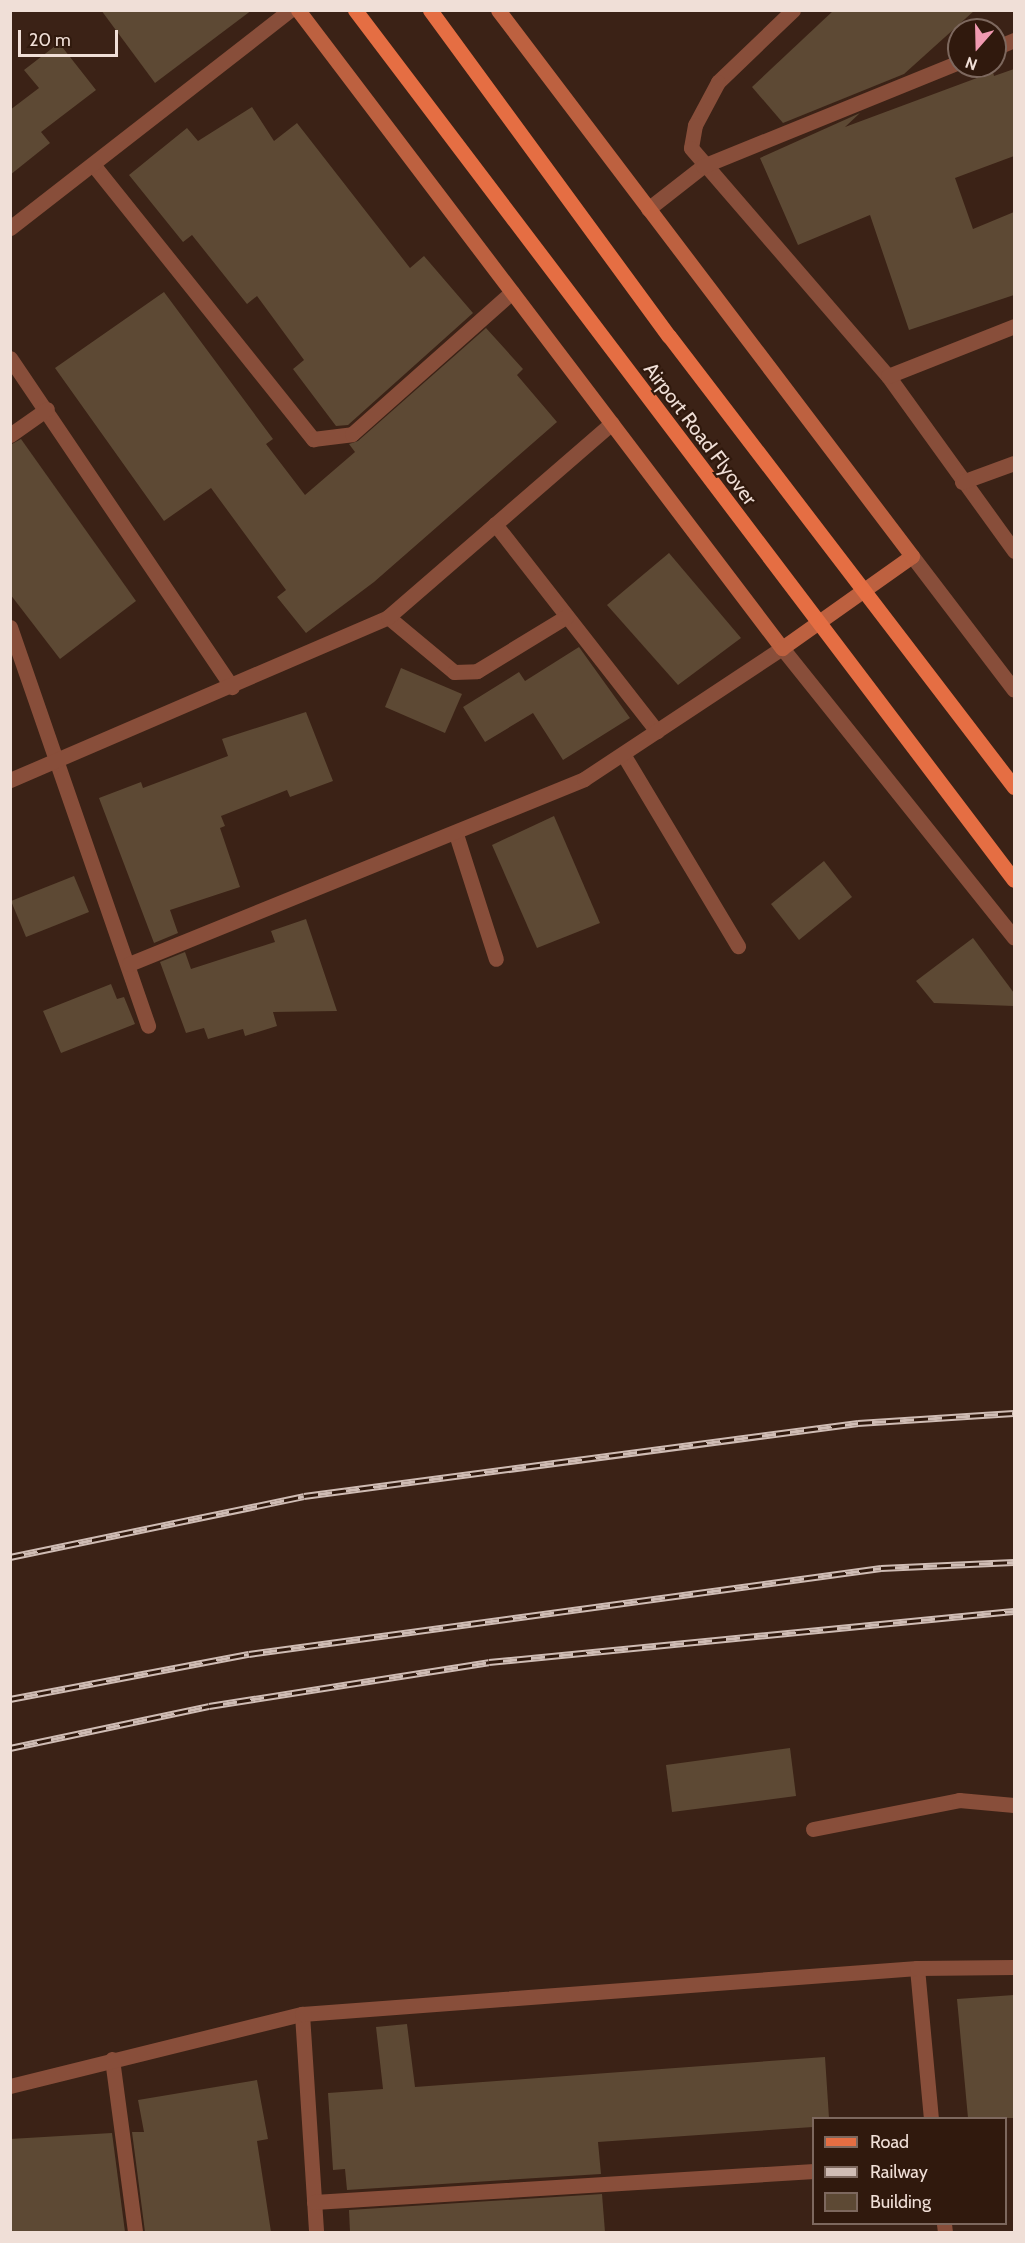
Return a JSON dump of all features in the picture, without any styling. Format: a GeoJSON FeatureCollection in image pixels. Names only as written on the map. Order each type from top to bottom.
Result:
{"type":"FeatureCollection","features":[{"type":"Feature","properties":{"kind":"main road","name":"Airport Road Flyover"},"geometry":{"type":"LineString","coordinates":[[355,10],[1014,880]]}},
{"type":"Feature","properties":{"kind":"main road","name":"Airport Road Flyover"},"geometry":{"type":"LineString","coordinates":[[430,10],[669,336],[1014,787]]}},
{"type":"Feature","properties":{"kind":"street"},"geometry":{"type":"LineString","coordinates":[[10,228],[94,167],[291,10]]}},
{"type":"Feature","properties":{"kind":"street"},"geometry":{"type":"LineString","coordinates":[[298,10],[782,648],[1014,938]]}},
{"type":"Feature","properties":{"kind":"street"},"geometry":{"type":"LineString","coordinates":[[498,10],[1014,690]]}},
{"type":"Feature","properties":{"kind":"street"},"geometry":{"type":"LineString","coordinates":[[793,10],[718,82],[695,125],[691,148],[703,166],[888,376],[962,482],[1014,551]]}},
{"type":"Feature","properties":{"kind":"street"},"geometry":{"type":"LineString","coordinates":[[648,208],[703,166],[947,67]]}},
{"type":"Feature","properties":{"kind":"street"},"geometry":{"type":"LineString","coordinates":[[94,167],[313,439],[352,434],[512,292]]}},
{"type":"Feature","properties":{"kind":"street"},"geometry":{"type":"LineString","coordinates":[[888,376],[1014,326]]}},
{"type":"Feature","properties":{"kind":"street"},"geometry":{"type":"LineString","coordinates":[[10,358],[47,409],[232,687]]}},
{"type":"Feature","properties":{"kind":"street"},"geometry":{"type":"LineString","coordinates":[[10,435],[47,409]]}},
{"type":"Feature","properties":{"kind":"street"},"geometry":{"type":"LineString","coordinates":[[10,780],[232,687],[388,617],[612,423]]}},
{"type":"Feature","properties":{"kind":"street"},"geometry":{"type":"LineString","coordinates":[[962,482],[1014,463]]}},
{"type":"Feature","properties":{"kind":"street"},"geometry":{"type":"LineString","coordinates":[[495,524],[657,732]]}},
{"type":"Feature","properties":{"kind":"street"},"geometry":{"type":"LineString","coordinates":[[129,964],[456,834],[585,779],[782,648],[912,555]]}},
{"type":"Feature","properties":{"kind":"street"},"geometry":{"type":"LineString","coordinates":[[388,617],[454,672],[477,670],[567,616]]}},
{"type":"Feature","properties":{"kind":"street"},"geometry":{"type":"LineString","coordinates":[[10,627],[129,964],[148,1026]]}},
{"type":"Feature","properties":{"kind":"street"},"geometry":{"type":"LineString","coordinates":[[623,754],[738,946]]}},
{"type":"Feature","properties":{"kind":"street"},"geometry":{"type":"LineString","coordinates":[[456,834],[496,959]]}},
{"type":"Feature","properties":{"kind":"street"},"geometry":{"type":"LineString","coordinates":[[813,1829],[959,1800],[1014,1805]]}},
{"type":"Feature","properties":{"kind":"street"},"geometry":{"type":"LineString","coordinates":[[10,2086],[302,2014],[917,1968],[1014,1967]]}},
{"type":"Feature","properties":{"kind":"street"},"geometry":{"type":"LineString","coordinates":[[917,1968],[931,2117]]}},
{"type":"Feature","properties":{"kind":"street"},"geometry":{"type":"LineString","coordinates":[[302,2014],[316,2232]]}},
{"type":"Feature","properties":{"kind":"street"},"geometry":{"type":"LineString","coordinates":[[112,2059],[135,2232]]}},
{"type":"Feature","properties":{"kind":"street"},"geometry":{"type":"LineString","coordinates":[[314,2202],[812,2171]]}},
{"type":"Feature","properties":{"kind":"building"},"geometry":{"type":"Polygon","coordinates":[[[101,10],[252,10],[155,83],[101,10]]]}},
{"type":"Feature","properties":{"kind":"building"},"geometry":{"type":"Polygon","coordinates":[[[834,10],[975,10],[966,18],[947,18],[947,35],[904,74],[783,123],[752,87],[834,10]]]}},
{"type":"Feature","properties":{"kind":"building"},"geometry":{"type":"Polygon","coordinates":[[[59,43],[96,90],[41,132],[50,143],[10,175],[10,110],[39,88],[24,70],[59,43]]]}},
{"type":"Feature","properties":{"kind":"building"},"geometry":{"type":"Polygon","coordinates":[[[1014,69],[1014,156],[955,178],[973,229],[1014,212],[1014,295],[909,330],[870,215],[798,245],[760,158],[860,113],[845,127],[977,78],[1007,78],[1007,71],[1014,69]]]}},
{"type":"Feature","properties":{"kind":"building"},"geometry":{"type":"Polygon","coordinates":[[[252,107],[274,141],[297,123],[410,268],[424,256],[473,313],[348,425],[336,426],[293,369],[304,360],[257,296],[247,304],[192,235],[183,242],[129,175],[187,128],[198,141],[252,107]]]}},
{"type":"Feature","properties":{"kind":"building"},"geometry":{"type":"Polygon","coordinates":[[[164,292],[273,439],[266,444],[305,495],[355,452],[349,444],[358,441],[486,328],[523,369],[517,375],[557,422],[374,582],[306,633],[277,597],[286,590],[211,488],[164,521],[55,368],[164,292]]]}},
{"type":"Feature","properties":{"kind":"building"},"geometry":{"type":"Polygon","coordinates":[[[21,439],[136,601],[60,659],[10,594],[10,445],[21,439]]]}},
{"type":"Feature","properties":{"kind":"building"},"geometry":{"type":"Polygon","coordinates":[[[669,553],[741,638],[678,685],[607,605],[669,553]]]}},
{"type":"Feature","properties":{"kind":"building"},"geometry":{"type":"Polygon","coordinates":[[[579,647],[630,718],[563,760],[533,713],[485,742],[463,707],[519,672],[525,681],[579,647]]]}},
{"type":"Feature","properties":{"kind":"building"},"geometry":{"type":"Polygon","coordinates":[[[401,668],[462,694],[445,733],[385,707],[401,668]]]}},
{"type":"Feature","properties":{"kind":"building"},"geometry":{"type":"Polygon","coordinates":[[[306,712],[333,781],[290,797],[287,790],[221,816],[225,826],[220,828],[240,887],[170,910],[178,933],[154,943],[99,798],[141,782],[143,788],[228,756],[222,739],[306,712]]]}},
{"type":"Feature","properties":{"kind":"building"},"geometry":{"type":"Polygon","coordinates":[[[554,816],[600,923],[537,948],[492,845],[554,816]]]}},
{"type":"Feature","properties":{"kind":"building"},"geometry":{"type":"Polygon","coordinates":[[[824,861],[852,897],[799,940],[771,904],[824,861]]]}},
{"type":"Feature","properties":{"kind":"building"},"geometry":{"type":"Polygon","coordinates":[[[74,876],[89,912],[26,937],[11,901],[74,876]]]}},
{"type":"Feature","properties":{"kind":"building"},"geometry":{"type":"Polygon","coordinates":[[[306,919],[337,1011],[273,1012],[277,1026],[245,1036],[243,1029],[208,1039],[204,1028],[186,1033],[160,962],[185,952],[191,969],[275,942],[271,931],[306,919]]]}},
{"type":"Feature","properties":{"kind":"building"},"geometry":{"type":"Polygon","coordinates":[[[973,938],[1014,993],[1014,1006],[934,1003],[916,981],[973,938]]]}},
{"type":"Feature","properties":{"kind":"building"},"geometry":{"type":"Polygon","coordinates":[[[111,984],[117,999],[124,997],[135,1024],[61,1053],[43,1011],[111,984]]]}},
{"type":"Feature","properties":{"kind":"building"},"geometry":{"type":"Polygon","coordinates":[[[790,1748],[796,1796],[672,1812],[666,1765],[790,1748]]]}},
{"type":"Feature","properties":{"kind":"building"},"geometry":{"type":"Polygon","coordinates":[[[1014,1995],[1014,2118],[968,2117],[957,1999],[1014,1995]]]}},
{"type":"Feature","properties":{"kind":"building"},"geometry":{"type":"Polygon","coordinates":[[[407,2024],[415,2087],[825,2057],[829,2117],[812,2117],[812,2127],[598,2142],[601,2174],[347,2190],[345,2169],[333,2170],[328,2093],[383,2089],[376,2027],[407,2024]]]}},
{"type":"Feature","properties":{"kind":"building"},"geometry":{"type":"Polygon","coordinates":[[[257,2080],[268,2139],[257,2141],[271,2232],[145,2232],[132,2132],[144,2132],[138,2100],[257,2080]]]}},
{"type":"Feature","properties":{"kind":"building"},"geometry":{"type":"Polygon","coordinates":[[[112,2133],[125,2232],[10,2232],[10,2139],[112,2133]]]}},
{"type":"Feature","properties":{"kind":"building"},"geometry":{"type":"Polygon","coordinates":[[[602,2194],[605,2232],[350,2232],[349,2210],[602,2194]]]}},
{"type":"Feature","properties":{"kind":"railway"},"geometry":{"type":"LineString","coordinates":[[10,1557],[304,1496],[858,1423],[1014,1413]]}},
{"type":"Feature","properties":{"kind":"railway"},"geometry":{"type":"LineString","coordinates":[[10,1699],[249,1654],[881,1568],[1014,1562]]}},
{"type":"Feature","properties":{"kind":"railway"},"geometry":{"type":"LineString","coordinates":[[10,1748],[209,1706],[489,1662],[1014,1611]]}}]}
